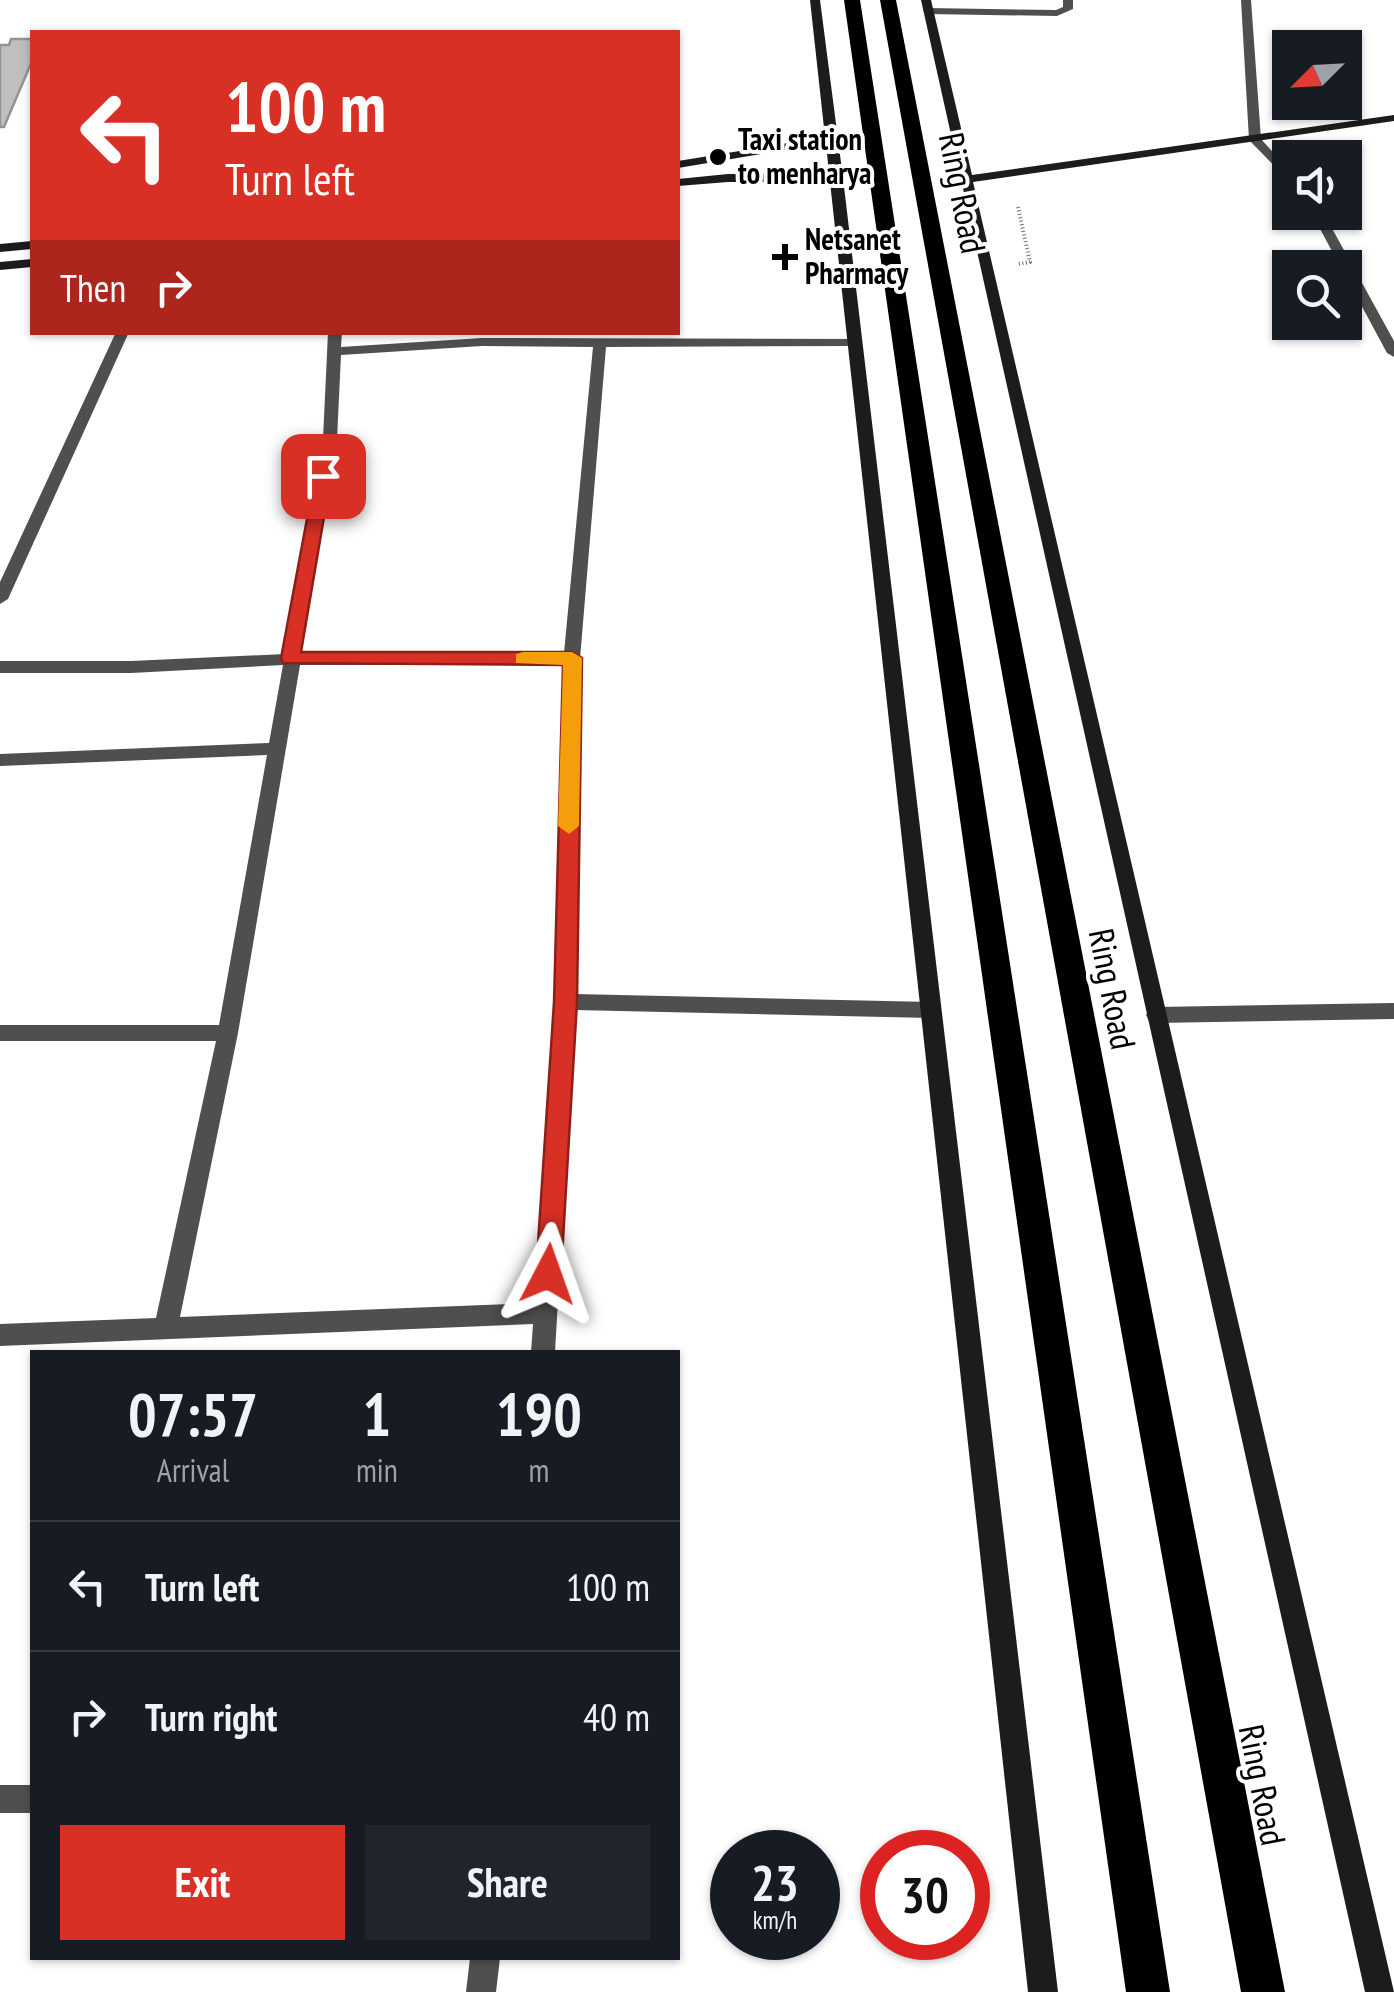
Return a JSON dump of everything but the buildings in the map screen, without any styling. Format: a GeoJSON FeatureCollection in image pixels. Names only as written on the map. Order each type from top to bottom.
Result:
{"type":"FeatureCollection","features":[{"type":"Feature","properties":{"kind":"highway"},"geometry":{"type":"LineString","coordinates":[[852,0],[1148,1992]]}},
{"type":"Feature","properties":{"kind":"highway","name":"Ring Road"},"geometry":{"type":"LineString","coordinates":[[888,0],[1263,1992]]}},
{"type":"Feature","properties":{"kind":"street"},"geometry":{"type":"LineString","coordinates":[[815,0],[1043,1992]]}},
{"type":"Feature","properties":{"kind":"street"},"geometry":{"type":"LineString","coordinates":[[1068,0],[1068,9],[1058,13],[927,5],[1380,1992]]}},
{"type":"Feature","properties":{"kind":"street"},"geometry":{"type":"LineString","coordinates":[[1246,0],[1255,140],[1272,158]]}},
{"type":"Feature","properties":{"kind":"street"},"geometry":{"type":"LineString","coordinates":[[966,180],[1394,118]]}},
{"type":"Feature","properties":{"kind":"street"},"geometry":{"type":"LineString","coordinates":[[680,165],[832,139]]}},
{"type":"Feature","properties":{"kind":"street"},"geometry":{"type":"LineString","coordinates":[[680,183],[728,178],[836,178]]}},
{"type":"Feature","properties":{"kind":"street"},"geometry":{"type":"LineString","coordinates":[[1327,230],[1394,354]]}},
{"type":"Feature","properties":{"kind":"street"},"geometry":{"type":"LineString","coordinates":[[0,248],[30,245]]}},
{"type":"Feature","properties":{"kind":"street"},"geometry":{"type":"LineString","coordinates":[[0,266],[30,262]]}},
{"type":"Feature","properties":{"kind":"street"},"geometry":{"type":"LineString","coordinates":[[0,598],[122,335]]}},
{"type":"Feature","properties":{"kind":"street"},"geometry":{"type":"LineString","coordinates":[[166,1326],[228,1032],[330,439],[334,342],[854,342]]}},
{"type":"Feature","properties":{"kind":"street"},"geometry":{"type":"LineString","coordinates":[[543,1350],[565,1002],[572,658],[600,343]]}},
{"type":"Feature","properties":{"kind":"street"},"geometry":{"type":"LineString","coordinates":[[0,666],[131,667],[290,658],[572,658]]}},
{"type":"Feature","properties":{"kind":"street"},"geometry":{"type":"LineString","coordinates":[[0,760],[274,748]]}},
{"type":"Feature","properties":{"kind":"street"},"geometry":{"type":"LineString","coordinates":[[565,1002],[930,1010]]}},
{"type":"Feature","properties":{"kind":"street"},"geometry":{"type":"LineString","coordinates":[[1156,1015],[1394,1011]]}},
{"type":"Feature","properties":{"kind":"street"},"geometry":{"type":"LineString","coordinates":[[0,1033],[228,1032]]}},
{"type":"Feature","properties":{"kind":"street"},"geometry":{"type":"LineString","coordinates":[[0,1334],[546,1313]]}},
{"type":"Feature","properties":{"kind":"street"},"geometry":{"type":"LineString","coordinates":[[0,1799],[30,1799]]}},
{"type":"Feature","properties":{"kind":"street"},"geometry":{"type":"LineString","coordinates":[[481,1992],[485,1960]]}},
{"type":"Feature","properties":{"kind":"slow traffic"},"geometry":{"type":"LineString","coordinates":[[523,658],[572,658],[569,826]]}},
{"type":"Feature","properties":{"kind":"place","name":"Taxi station to menharya"},"geometry":{"type":"Point","coordinates":[718,157]}},
{"type":"Feature","properties":{"kind":"place","name":"Netsanet Pharmacy"},"geometry":{"type":"Point","coordinates":[785,257]}},
{"type":"Feature","properties":{"kind":"route"},"geometry":{"type":"LineString","coordinates":[[323,476],[290,658],[572,658],[565,1002],[548,1274]]}}]}
